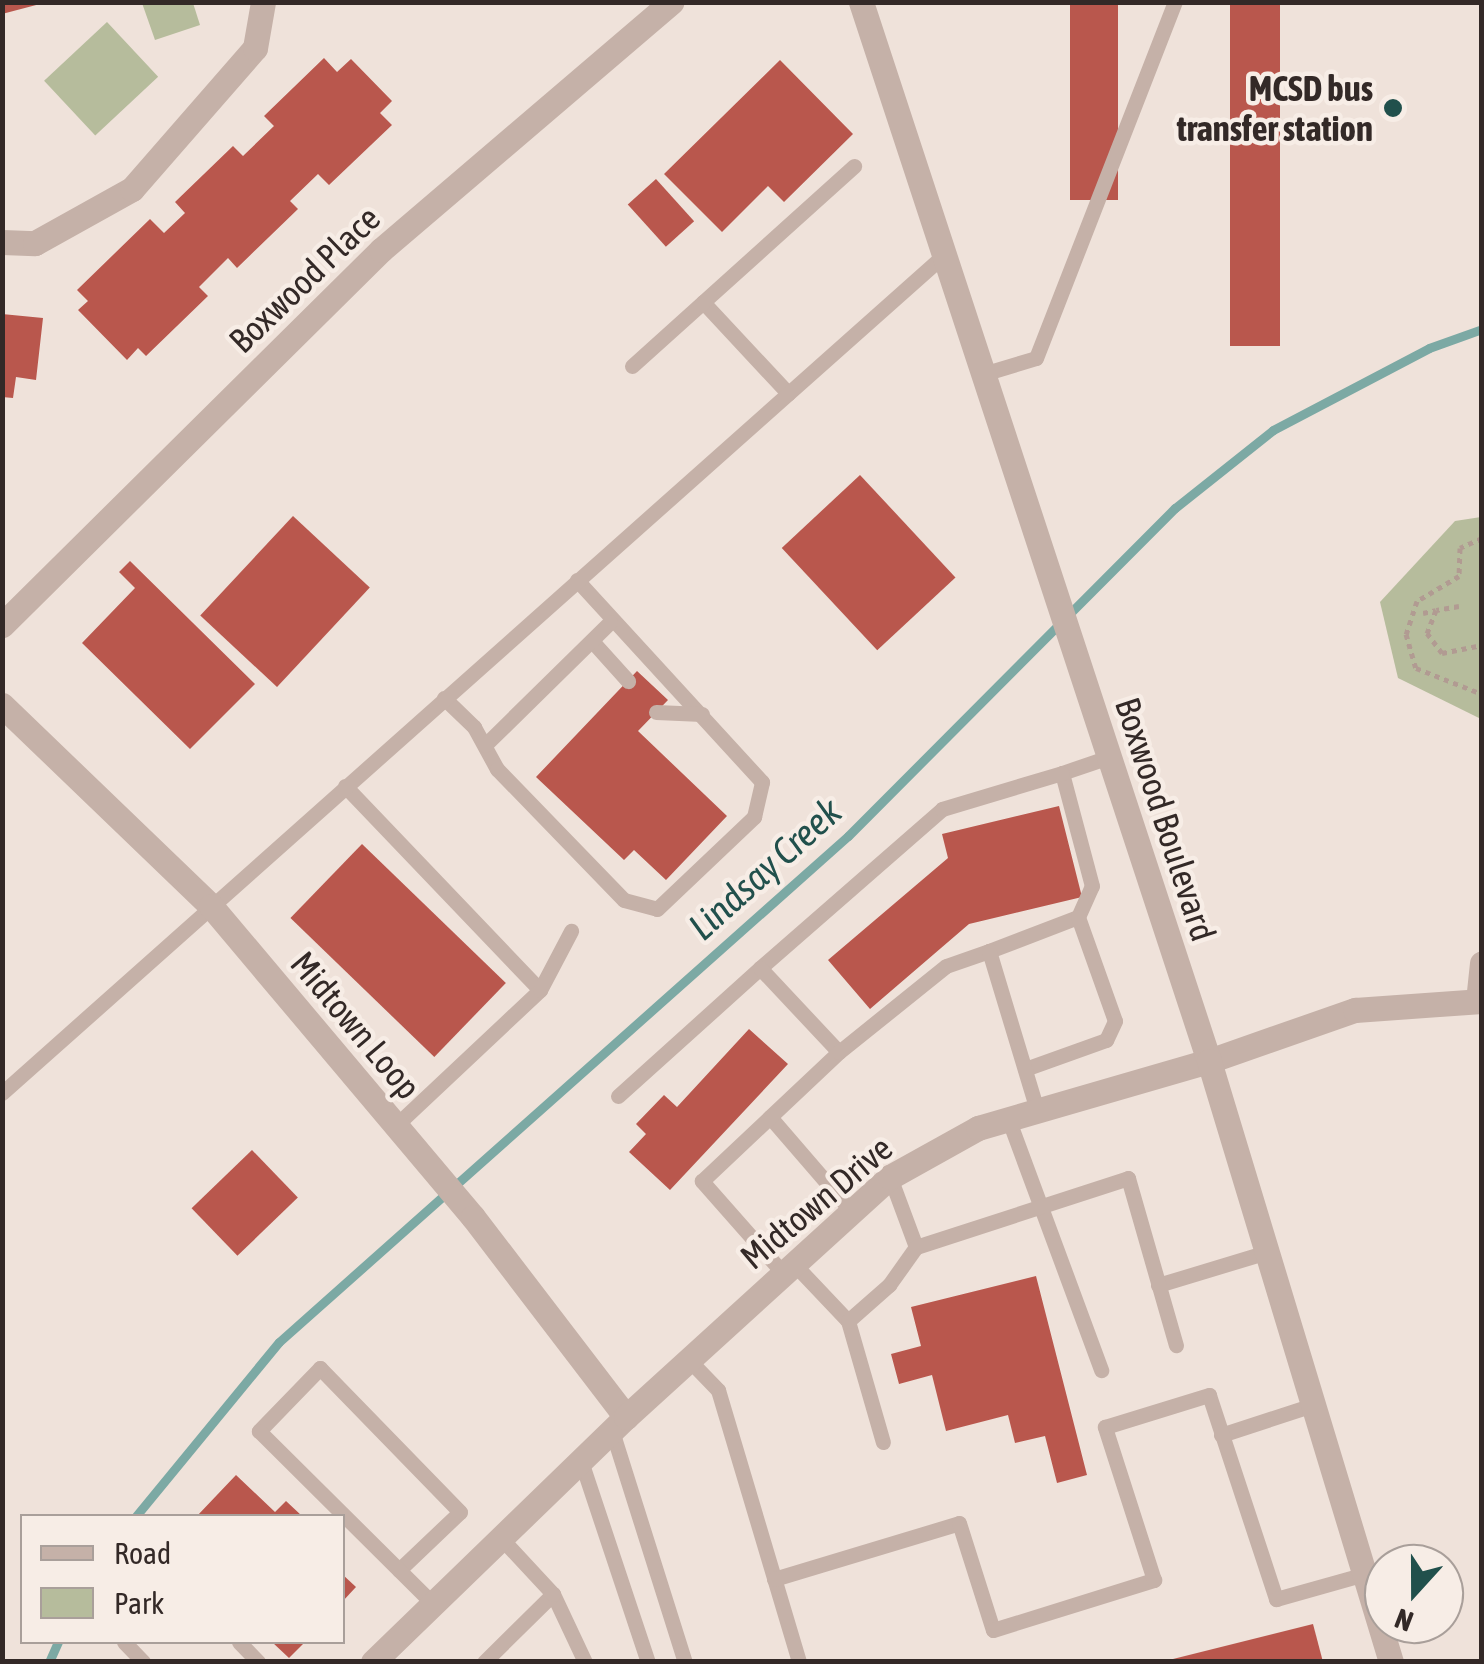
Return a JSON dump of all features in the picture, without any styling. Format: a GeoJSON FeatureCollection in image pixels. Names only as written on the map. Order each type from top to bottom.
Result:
{"type":"FeatureCollection","features":[{"type":"Feature","properties":{"kind":"street"},"geometry":{"type":"LineString","coordinates":[[2,242],[36,242],[132,189],[255,48],[263,2]]}},
{"type":"Feature","properties":{"kind":"street","name":"Boxwood Place"},"geometry":{"type":"LineString","coordinates":[[2,624],[381,250],[671,2]]}},
{"type":"Feature","properties":{"kind":"street","name":"Boxwood Boulevard"},"geometry":{"type":"LineString","coordinates":[[861,2],[1209,1062],[1364,1571]]}},
{"type":"Feature","properties":{"kind":"street","name":"Midtown Loop"},"geometry":{"type":"LineString","coordinates":[[2,705],[211,906],[473,1217],[619,1424]]}},
{"type":"Feature","properties":{"kind":"street"},"geometry":{"type":"LineString","coordinates":[[1480,1001],[1482,963]]}},
{"type":"Feature","properties":{"kind":"street","name":"Midtown Drive"},"geometry":{"type":"LineString","coordinates":[[373,1662],[619,1424],[890,1177],[1008,1118],[1209,1062],[1355,1010],[1480,1001]]}},
{"type":"Feature","properties":{"kind":"lane"},"geometry":{"type":"LineString","coordinates":[[983,374],[1036,358],[1175,2]]}},
{"type":"Feature","properties":{"kind":"lane"},"geometry":{"type":"LineString","coordinates":[[632,366],[854,166]]}},
{"type":"Feature","properties":{"kind":"lane"},"geometry":{"type":"LineString","coordinates":[[2,1093],[944,255]]}},
{"type":"Feature","properties":{"kind":"lane"},"geometry":{"type":"LineString","coordinates":[[704,302],[788,393]]}},
{"type":"Feature","properties":{"kind":"lane"},"geometry":{"type":"LineString","coordinates":[[444,698],[485,745],[496,769],[624,900],[657,910],[754,817],[762,782],[641,644],[610,622],[576,580]]}},
{"type":"Feature","properties":{"kind":"lane"},"geometry":{"type":"LineString","coordinates":[[485,745],[610,622]]}},
{"type":"Feature","properties":{"kind":"lane"},"geometry":{"type":"LineString","coordinates":[[592,640],[628,681]]}},
{"type":"Feature","properties":{"kind":"lane"},"geometry":{"type":"LineString","coordinates":[[656,712],[702,714]]}},
{"type":"Feature","properties":{"kind":"lane"},"geometry":{"type":"LineString","coordinates":[[618,1096],[942,809],[1109,757]]}},
{"type":"Feature","properties":{"kind":"lane"},"geometry":{"type":"LineString","coordinates":[[1024,1069],[1106,1040],[1115,1020],[1078,917],[1092,886],[1062,773]]}},
{"type":"Feature","properties":{"kind":"lane"},"geometry":{"type":"LineString","coordinates":[[345,786],[540,990]]}},
{"type":"Feature","properties":{"kind":"lane"},"geometry":{"type":"LineString","coordinates":[[883,1442],[848,1321],[789,1269],[702,1182],[838,1052],[946,966],[1078,917]]}},
{"type":"Feature","properties":{"kind":"lane"},"geometry":{"type":"LineString","coordinates":[[394,1126],[540,990],[571,931]]}},
{"type":"Feature","properties":{"kind":"lane"},"geometry":{"type":"LineString","coordinates":[[989,952],[1037,1110]]}},
{"type":"Feature","properties":{"kind":"lane"},"geometry":{"type":"LineString","coordinates":[[760,968],[838,1052]]}},
{"type":"Feature","properties":{"kind":"lane"},"geometry":{"type":"LineString","coordinates":[[770,1117],[851,1211]]}},
{"type":"Feature","properties":{"kind":"lane"},"geometry":{"type":"LineString","coordinates":[[1008,1118],[1102,1370]]}},
{"type":"Feature","properties":{"kind":"lane"},"geometry":{"type":"LineString","coordinates":[[890,1177],[916,1247]]}},
{"type":"Feature","properties":{"kind":"lane"},"geometry":{"type":"LineString","coordinates":[[848,1321],[889,1285],[916,1247],[1041,1203],[1128,1178],[1176,1345]]}},
{"type":"Feature","properties":{"kind":"lane"},"geometry":{"type":"LineString","coordinates":[[1158,1285],[1267,1252]]}},
{"type":"Feature","properties":{"kind":"lane"},"geometry":{"type":"LineString","coordinates":[[689,1360],[718,1390],[798,1662]]}},
{"type":"Feature","properties":{"kind":"lane"},"geometry":{"type":"LineString","coordinates":[[343,1514],[259,1431],[320,1368],[460,1512],[399,1570]]}},
{"type":"Feature","properties":{"kind":"lane"},"geometry":{"type":"LineString","coordinates":[[774,1579],[960,1523],[994,1630],[1154,1580],[1105,1427],[1209,1395],[1276,1599],[1364,1574]]}},
{"type":"Feature","properties":{"kind":"lane"},"geometry":{"type":"LineString","coordinates":[[1222,1435],[1314,1405]]}},
{"type":"Feature","properties":{"kind":"lane"},"geometry":{"type":"LineString","coordinates":[[619,1424],[685,1662]]}},
{"type":"Feature","properties":{"kind":"lane"},"geometry":{"type":"LineString","coordinates":[[581,1460],[648,1662]]}},
{"type":"Feature","properties":{"kind":"lane"},"geometry":{"type":"LineString","coordinates":[[345,1516],[433,1604]]}},
{"type":"Feature","properties":{"kind":"lane"},"geometry":{"type":"LineString","coordinates":[[501,1538],[552,1594],[585,1662]]}},
{"type":"Feature","properties":{"kind":"lane"},"geometry":{"type":"LineString","coordinates":[[484,1662],[552,1594]]}},
{"type":"Feature","properties":{"kind":"path"},"geometry":{"type":"LineString","coordinates":[[1482,538],[1460,548],[1458,576],[1417,601],[1406,634],[1416,668],[1482,694]]}},
{"type":"Feature","properties":{"kind":"path"},"geometry":{"type":"LineString","coordinates":[[1423,613],[1458,606]]}},
{"type":"Feature","properties":{"kind":"path"},"geometry":{"type":"LineString","coordinates":[[1436,610],[1428,634],[1442,653],[1482,645]]}},
{"type":"Feature","properties":{"kind":"green space"},"geometry":{"type":"Polygon","coordinates":[[[142,3],[193,3],[200,25],[155,40],[142,3]]]}},
{"type":"Feature","properties":{"kind":"green space"},"geometry":{"type":"Polygon","coordinates":[[[107,22],[158,77],[95,136],[44,81],[107,22]]]}},
{"type":"Feature","properties":{"kind":"green space"},"geometry":{"type":"Polygon","coordinates":[[[1482,517],[1481,719],[1398,678],[1380,602],[1455,521],[1482,517]]]}},
{"type":"Feature","properties":{"kind":"building"},"geometry":{"type":"Polygon","coordinates":[[[2,2],[39,2],[40,4],[2,14],[2,2]]]}},
{"type":"Feature","properties":{"kind":"building"},"geometry":{"type":"Polygon","coordinates":[[[1070,2],[1118,2],[1118,200],[1070,200],[1070,2]]]}},
{"type":"Feature","properties":{"kind":"building"},"geometry":{"type":"Polygon","coordinates":[[[1230,2],[1280,2],[1280,346],[1230,346],[1230,2]]]}},
{"type":"Feature","properties":{"kind":"building"},"geometry":{"type":"Polygon","coordinates":[[[324,58],[337,72],[351,59],[392,101],[380,113],[392,125],[329,185],[318,174],[290,201],[298,209],[237,268],[228,258],[199,287],[208,296],[146,356],[138,348],[127,360],[78,310],[88,301],[77,290],[150,219],[164,233],[185,213],[175,202],[233,146],[243,156],[274,126],[264,116],[324,58]]]}},
{"type":"Feature","properties":{"kind":"building"},"geometry":{"type":"Polygon","coordinates":[[[780,60],[853,134],[784,202],[768,186],[722,232],[664,174],[780,60]]]}},
{"type":"Feature","properties":{"kind":"building"},"geometry":{"type":"Polygon","coordinates":[[[656,179],[694,221],[666,247],[628,204],[656,179]]]}},
{"type":"Feature","properties":{"kind":"building"},"geometry":{"type":"Polygon","coordinates":[[[2,314],[43,318],[36,380],[16,377],[13,398],[2,397],[2,314]]]}},
{"type":"Feature","properties":{"kind":"building"},"geometry":{"type":"Polygon","coordinates":[[[860,475],[955,577],[877,650],[782,548],[860,475]]]}},
{"type":"Feature","properties":{"kind":"building"},"geometry":{"type":"Polygon","coordinates":[[[293,516],[370,588],[277,687],[200,615],[293,516]]]}},
{"type":"Feature","properties":{"kind":"building"},"geometry":{"type":"Polygon","coordinates":[[[130,561],[255,684],[190,749],[82,643],[135,588],[119,572],[130,561]]]}},
{"type":"Feature","properties":{"kind":"building"},"geometry":{"type":"Polygon","coordinates":[[[637,671],[668,700],[638,731],[727,816],[666,880],[634,850],[624,860],[536,777],[637,671]]]}},
{"type":"Feature","properties":{"kind":"building"},"geometry":{"type":"Polygon","coordinates":[[[1059,806],[1082,897],[969,924],[870,1009],[828,960],[948,858],[942,834],[1059,806]]]}},
{"type":"Feature","properties":{"kind":"building"},"geometry":{"type":"Polygon","coordinates":[[[362,844],[506,983],[434,1057],[290,918],[362,844]]]}},
{"type":"Feature","properties":{"kind":"building"},"geometry":{"type":"Polygon","coordinates":[[[749,1029],[788,1064],[670,1190],[629,1152],[646,1134],[636,1124],[664,1095],[677,1107],[749,1029]]]}},
{"type":"Feature","properties":{"kind":"building"},"geometry":{"type":"Polygon","coordinates":[[[252,1150],[298,1197],[237,1256],[192,1208],[252,1150]]]}},
{"type":"Feature","properties":{"kind":"building"},"geometry":{"type":"Polygon","coordinates":[[[1036,1276],[1087,1475],[1057,1483],[1045,1436],[1015,1443],[1008,1415],[946,1431],[932,1375],[899,1384],[891,1354],[921,1346],[911,1307],[1036,1276]]]}},
{"type":"Feature","properties":{"kind":"building"},"geometry":{"type":"Polygon","coordinates":[[[236,1475],[275,1512],[286,1501],[300,1514],[199,1514],[236,1475]]]}},
{"type":"Feature","properties":{"kind":"building"},"geometry":{"type":"Polygon","coordinates":[[[345,1577],[356,1587],[345,1599],[345,1577]]]}},
{"type":"Feature","properties":{"kind":"building"},"geometry":{"type":"Polygon","coordinates":[[[1313,1624],[1323,1662],[1169,1660],[1313,1624]]]}},
{"type":"Feature","properties":{"kind":"building"},"geometry":{"type":"Polygon","coordinates":[[[274,1644],[303,1644],[289,1658],[274,1644]]]}},
{"type":"Feature","properties":{"kind":"waterway","name":"Lindsay Creek"},"geometry":{"type":"LineString","coordinates":[[138,1514],[279,1342],[848,836],[1175,508],[1273,430],[1429,348],[1482,329]]}},
{"type":"Feature","properties":{"kind":"waterway","name":"Lindsay Creek"},"geometry":{"type":"LineString","coordinates":[[49,1662],[57,1644]]}},
{"type":"Feature","properties":{"kind":"place","name":"MCSD bus transfer station"},"geometry":{"type":"Point","coordinates":[1393,108]}}]}
